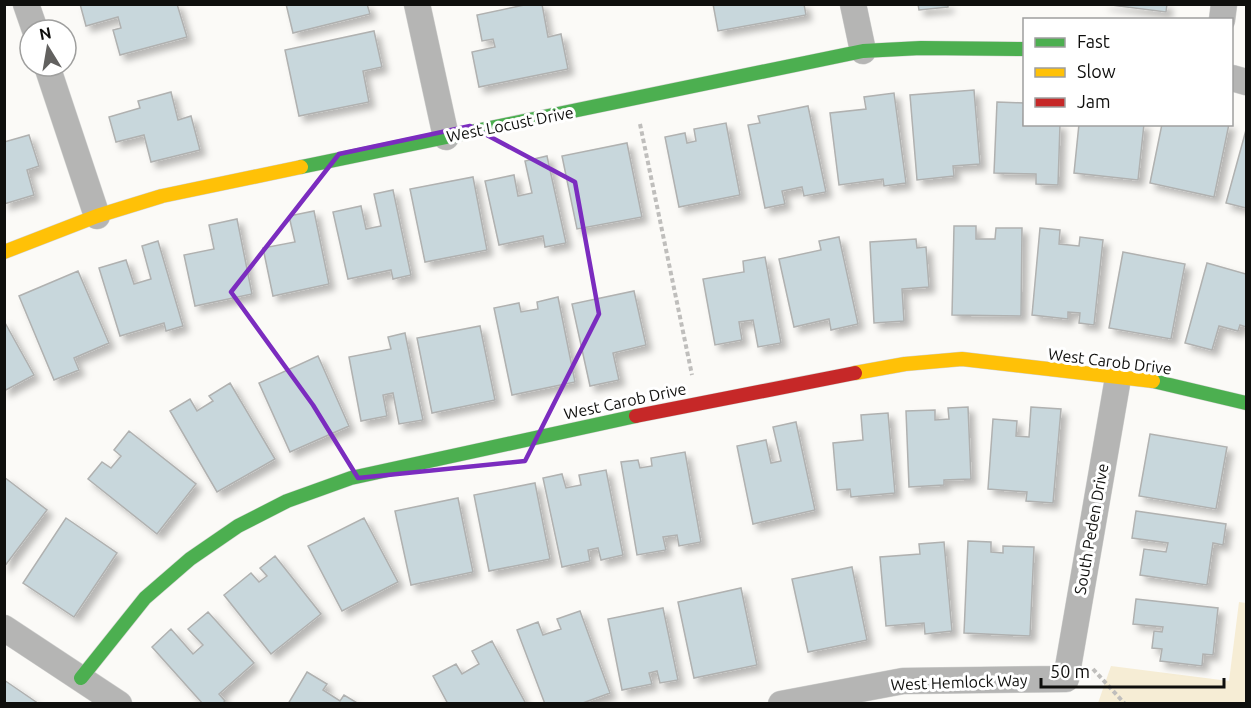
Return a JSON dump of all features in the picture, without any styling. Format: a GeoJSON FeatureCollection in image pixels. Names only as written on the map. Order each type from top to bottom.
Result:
{"type":"FeatureCollection","features":[{"type":"Feature","properties":{"kind":"street"},"geometry":{"type":"LineString","coordinates":[[417,4],[446,137]]}},
{"type":"Feature","properties":{"kind":"street"},"geometry":{"type":"LineString","coordinates":[[853,4],[863,51]]}},
{"type":"Feature","properties":{"kind":"street","name":"West Locust Drive"},"geometry":{"type":"LineString","coordinates":[[4,252],[97,216],[162,196],[635,100],[807,61],[863,51],[932,48],[1023,49]]}},
{"type":"Feature","properties":{"kind":"street"},"geometry":{"type":"LineString","coordinates":[[51,78],[97,216]]}},
{"type":"Feature","properties":{"kind":"street","name":"West Carob Drive"},"geometry":{"type":"LineString","coordinates":[[81,678],[145,598],[190,559],[238,526],[287,501],[351,478],[698,402],[905,364],[962,359],[1118,378],[1207,392],[1246,404]]}},
{"type":"Feature","properties":{"kind":"street","name":"South Peden Drive"},"geometry":{"type":"LineString","coordinates":[[1066,679],[1118,378]]}},
{"type":"Feature","properties":{"kind":"street"},"geometry":{"type":"LineString","coordinates":[[4,628],[119,704]]}},
{"type":"Feature","properties":{"kind":"street","name":"West Hemlock Way"},"geometry":{"type":"LineString","coordinates":[[781,704],[903,681],[1066,679]]}},
{"type":"Feature","properties":{"kind":"path"},"geometry":{"type":"LineString","coordinates":[[635,100],[698,402]]}},
{"type":"Feature","properties":{"kind":"path"},"geometry":{"type":"LineString","coordinates":[[1071,645],[1125,704]]}},
{"type":"Feature","properties":{"kind":"highlighted area"},"geometry":{"type":"Polygon","coordinates":[[[470,126],[575,182],[599,314],[525,461],[358,478],[313,405],[231,292],[339,154],[470,126]]]}},
{"type":"Feature","properties":{"kind":"shaded area"},"geometry":{"type":"Polygon","coordinates":[[[1239,602],[1246,603],[1246,703],[1098,703],[1111,666],[1229,681],[1239,602]]]}},
{"type":"Feature","properties":{"kind":"building"},"geometry":{"type":"Polygon","coordinates":[[[80,4],[177,4],[187,37],[120,55],[113,30],[121,28],[118,17],[86,26],[80,4]]]}},
{"type":"Feature","properties":{"kind":"building"},"geometry":{"type":"Polygon","coordinates":[[[286,4],[367,4],[370,14],[293,33],[286,4]]]}},
{"type":"Feature","properties":{"kind":"building"},"geometry":{"type":"Polygon","coordinates":[[[529,4],[542,4],[548,37],[561,34],[568,69],[479,87],[472,52],[495,47],[493,39],[482,41],[477,15],[529,4]]]}},
{"type":"Feature","properties":{"kind":"building"},"geometry":{"type":"Polygon","coordinates":[[[713,4],[804,4],[806,15],[718,31],[713,4]]]}},
{"type":"Feature","properties":{"kind":"building"},"geometry":{"type":"Polygon","coordinates":[[[918,4],[948,4],[948,7],[919,10],[918,4]]]}},
{"type":"Feature","properties":{"kind":"building"},"geometry":{"type":"Polygon","coordinates":[[[1103,4],[1167,4],[1166,12],[1103,4]]]}},
{"type":"Feature","properties":{"kind":"building"},"geometry":{"type":"Polygon","coordinates":[[[374,31],[382,67],[363,71],[369,102],[299,116],[285,50],[374,31]]]}},
{"type":"Feature","properties":{"kind":"building"},"geometry":{"type":"Polygon","coordinates":[[[974,90],[980,164],[953,166],[954,176],[917,180],[910,95],[974,90]]]}},
{"type":"Feature","properties":{"kind":"building"},"geometry":{"type":"Polygon","coordinates":[[[171,92],[178,120],[191,116],[200,150],[151,162],[144,135],[116,142],[109,117],[140,108],[138,101],[171,92]]]}},
{"type":"Feature","properties":{"kind":"building"},"geometry":{"type":"Polygon","coordinates":[[[894,93],[906,183],[884,186],[883,179],[839,185],[830,113],[866,109],[864,97],[894,93]]]}},
{"type":"Feature","properties":{"kind":"building"},"geometry":{"type":"Polygon","coordinates":[[[997,102],[1023,103],[1023,126],[1060,126],[1058,185],[1036,184],[1036,174],[994,173],[997,102]]]}},
{"type":"Feature","properties":{"kind":"building"},"geometry":{"type":"Polygon","coordinates":[[[808,106],[826,192],[804,196],[802,187],[782,191],[785,204],[765,208],[748,125],[760,123],[758,116],[808,106]]]}},
{"type":"Feature","properties":{"kind":"building"},"geometry":{"type":"Polygon","coordinates":[[[726,123],[740,195],[679,207],[665,137],[685,133],[687,143],[696,141],[694,129],[726,123]]]}},
{"type":"Feature","properties":{"kind":"building"},"geometry":{"type":"Polygon","coordinates":[[[1079,126],[1144,126],[1138,180],[1074,173],[1079,126]]]}},
{"type":"Feature","properties":{"kind":"building"},"geometry":{"type":"Polygon","coordinates":[[[1162,126],[1229,126],[1214,197],[1150,183],[1162,126]]]}},
{"type":"Feature","properties":{"kind":"building"},"geometry":{"type":"Polygon","coordinates":[[[1246,130],[1246,208],[1226,203],[1246,130]]]}},
{"type":"Feature","properties":{"kind":"building"},"geometry":{"type":"Polygon","coordinates":[[[29,135],[39,166],[27,170],[34,195],[4,204],[4,142],[29,135]]]}},
{"type":"Feature","properties":{"kind":"building"},"geometry":{"type":"Polygon","coordinates":[[[627,143],[642,217],[577,229],[562,156],[627,143]]]}},
{"type":"Feature","properties":{"kind":"building"},"geometry":{"type":"Polygon","coordinates":[[[547,156],[566,243],[545,247],[543,236],[499,245],[485,181],[514,175],[518,196],[532,193],[525,161],[547,156]]]}},
{"type":"Feature","properties":{"kind":"building"},"geometry":{"type":"Polygon","coordinates":[[[473,177],[487,250],[425,262],[410,189],[473,177]]]}},
{"type":"Feature","properties":{"kind":"building"},"geometry":{"type":"Polygon","coordinates":[[[393,190],[411,275],[393,279],[391,270],[348,279],[333,212],[361,206],[366,229],[381,226],[374,194],[393,190]]]}},
{"type":"Feature","properties":{"kind":"building"},"geometry":{"type":"Polygon","coordinates":[[[314,211],[329,284],[273,296],[263,248],[295,242],[289,216],[314,211]]]}},
{"type":"Feature","properties":{"kind":"building"},"geometry":{"type":"Polygon","coordinates":[[[237,219],[252,294],[195,306],[184,255],[214,249],[209,225],[237,219]]]}},
{"type":"Feature","properties":{"kind":"building"},"geometry":{"type":"Polygon","coordinates":[[[954,226],[976,226],[976,239],[995,239],[996,228],[1022,228],[1021,316],[952,315],[954,226]]]}},
{"type":"Feature","properties":{"kind":"building"},"geometry":{"type":"Polygon","coordinates":[[[1040,228],[1060,230],[1059,244],[1079,246],[1080,237],[1103,240],[1094,325],[1079,323],[1080,313],[1068,312],[1068,319],[1032,315],[1040,228]]]}},
{"type":"Feature","properties":{"kind":"building"},"geometry":{"type":"Polygon","coordinates":[[[839,237],[858,324],[831,330],[829,319],[794,327],[779,259],[821,250],[819,241],[839,237]]]}},
{"type":"Feature","properties":{"kind":"building"},"geometry":{"type":"Polygon","coordinates":[[[916,239],[917,248],[926,247],[929,287],[902,289],[904,321],[874,323],[870,242],[916,239]]]}},
{"type":"Feature","properties":{"kind":"building"},"geometry":{"type":"Polygon","coordinates":[[[158,241],[183,326],[166,331],[164,323],[120,336],[99,268],[126,260],[134,284],[151,279],[142,246],[158,241]]]}},
{"type":"Feature","properties":{"kind":"building"},"geometry":{"type":"Polygon","coordinates":[[[1123,252],[1185,264],[1171,339],[1109,328],[1123,252]]]}},
{"type":"Feature","properties":{"kind":"building"},"geometry":{"type":"Polygon","coordinates":[[[765,257],[781,343],[758,347],[753,320],[739,322],[742,340],[715,345],[703,279],[744,272],[743,261],[765,257]]]}},
{"type":"Feature","properties":{"kind":"building"},"geometry":{"type":"Polygon","coordinates":[[[1207,263],[1246,274],[1246,327],[1240,325],[1238,331],[1219,326],[1212,350],[1185,343],[1207,263]]]}},
{"type":"Feature","properties":{"kind":"building"},"geometry":{"type":"Polygon","coordinates":[[[78,271],[109,343],[74,358],[79,370],[54,380],[19,296],[78,271]]]}},
{"type":"Feature","properties":{"kind":"building"},"geometry":{"type":"Polygon","coordinates":[[[634,291],[646,345],[613,353],[619,380],[590,386],[572,304],[634,291]]]}},
{"type":"Feature","properties":{"kind":"building"},"geometry":{"type":"Polygon","coordinates":[[[558,297],[575,382],[512,395],[494,308],[519,303],[521,312],[538,309],[537,302],[558,297]]]}},
{"type":"Feature","properties":{"kind":"building"},"geometry":{"type":"Polygon","coordinates":[[[4,321],[34,375],[4,391],[4,321]]]}},
{"type":"Feature","properties":{"kind":"building"},"geometry":{"type":"Polygon","coordinates":[[[480,326],[495,400],[432,413],[417,338],[480,326]]]}},
{"type":"Feature","properties":{"kind":"building"},"geometry":{"type":"Polygon","coordinates":[[[405,333],[423,420],[399,424],[393,393],[383,395],[387,416],[361,421],[349,357],[391,349],[388,337],[405,333]]]}},
{"type":"Feature","properties":{"kind":"building"},"geometry":{"type":"Polygon","coordinates":[[[318,356],[349,426],[290,452],[259,383],[318,356]]]}},
{"type":"Feature","properties":{"kind":"building"},"geometry":{"type":"Polygon","coordinates":[[[230,383],[275,459],[217,492],[170,411],[190,399],[197,411],[213,401],[209,396],[230,383]]]}},
{"type":"Feature","properties":{"kind":"building"},"geometry":{"type":"Polygon","coordinates":[[[968,407],[971,479],[944,480],[944,485],[909,487],[906,411],[935,410],[935,420],[949,419],[948,408],[968,407]]]}},
{"type":"Feature","properties":{"kind":"building"},"geometry":{"type":"Polygon","coordinates":[[[1031,407],[1061,409],[1053,503],[1026,501],[1027,492],[988,489],[993,419],[1017,421],[1016,436],[1029,437],[1031,407]]]}},
{"type":"Feature","properties":{"kind":"building"},"geometry":{"type":"Polygon","coordinates":[[[888,413],[895,493],[851,497],[850,489],[837,490],[833,443],[863,440],[861,415],[888,413]]]}},
{"type":"Feature","properties":{"kind":"building"},"geometry":{"type":"Polygon","coordinates":[[[796,422],[815,510],[753,524],[737,446],[766,440],[771,463],[781,461],[773,427],[796,422]]]}},
{"type":"Feature","properties":{"kind":"building"},"geometry":{"type":"Polygon","coordinates":[[[129,431],[196,484],[157,534],[88,479],[102,462],[111,468],[121,456],[114,450],[129,431]]]}},
{"type":"Feature","properties":{"kind":"building"},"geometry":{"type":"Polygon","coordinates":[[[1150,434],[1227,447],[1216,509],[1139,496],[1150,434]]]}},
{"type":"Feature","properties":{"kind":"building"},"geometry":{"type":"Polygon","coordinates":[[[685,452],[701,542],[679,546],[677,535],[663,537],[666,550],[637,555],[621,462],[638,460],[640,468],[652,466],[651,458],[685,452]]]}},
{"type":"Feature","properties":{"kind":"building"},"geometry":{"type":"Polygon","coordinates":[[[606,470],[623,555],[601,560],[598,548],[588,550],[590,561],[562,567],[543,478],[562,474],[566,488],[581,485],[579,475],[606,470]]]}},
{"type":"Feature","properties":{"kind":"building"},"geometry":{"type":"Polygon","coordinates":[[[4,477],[47,510],[4,567],[4,477]]]}},
{"type":"Feature","properties":{"kind":"building"},"geometry":{"type":"Polygon","coordinates":[[[535,483],[550,559],[489,571],[474,495],[535,483]]]}},
{"type":"Feature","properties":{"kind":"building"},"geometry":{"type":"Polygon","coordinates":[[[458,498],[473,572],[411,585],[395,511],[458,498]]]}},
{"type":"Feature","properties":{"kind":"building"},"geometry":{"type":"Polygon","coordinates":[[[1136,511],[1226,524],[1223,545],[1213,543],[1207,585],[1140,575],[1144,549],[1166,552],[1168,543],[1132,538],[1136,511]]]}},
{"type":"Feature","properties":{"kind":"building"},"geometry":{"type":"Polygon","coordinates":[[[66,518],[117,553],[74,617],[23,583],[66,518]]]}},
{"type":"Feature","properties":{"kind":"building"},"geometry":{"type":"Polygon","coordinates":[[[364,518],[398,582],[342,611],[308,546],[364,518]]]}},
{"type":"Feature","properties":{"kind":"building"},"geometry":{"type":"Polygon","coordinates":[[[968,541],[991,542],[991,552],[1003,553],[1003,546],[1034,547],[1030,636],[964,633],[968,541]]]}},
{"type":"Feature","properties":{"kind":"building"},"geometry":{"type":"Polygon","coordinates":[[[944,542],[952,631],[925,634],[924,623],[886,626],[880,557],[920,554],[919,544],[944,542]]]}},
{"type":"Feature","properties":{"kind":"building"},"geometry":{"type":"Polygon","coordinates":[[[275,556],[321,614],[271,654],[224,595],[251,573],[259,582],[267,576],[260,568],[275,556]]]}},
{"type":"Feature","properties":{"kind":"building"},"geometry":{"type":"Polygon","coordinates":[[[852,567],[867,640],[808,652],[792,579],[852,567]]]}},
{"type":"Feature","properties":{"kind":"building"},"geometry":{"type":"Polygon","coordinates":[[[741,588],[757,665],[694,678],[678,602],[741,588]]]}},
{"type":"Feature","properties":{"kind":"building"},"geometry":{"type":"Polygon","coordinates":[[[1136,599],[1218,608],[1213,655],[1203,654],[1202,666],[1160,661],[1162,649],[1152,648],[1154,631],[1162,632],[1163,627],[1133,624],[1136,599]]]}},
{"type":"Feature","properties":{"kind":"building"},"geometry":{"type":"Polygon","coordinates":[[[663,608],[678,680],[660,683],[657,671],[649,673],[652,684],[622,690],[608,619],[663,608]]]}},
{"type":"Feature","properties":{"kind":"building"},"geometry":{"type":"Polygon","coordinates":[[[580,611],[610,693],[580,704],[545,704],[517,630],[538,622],[543,635],[561,629],[557,619],[580,611]]]}},
{"type":"Feature","properties":{"kind":"building"},"geometry":{"type":"Polygon","coordinates":[[[208,612],[254,663],[219,694],[225,701],[222,704],[203,704],[152,647],[171,629],[193,654],[203,645],[188,629],[208,612]]]}},
{"type":"Feature","properties":{"kind":"building"},"geometry":{"type":"Polygon","coordinates":[[[492,641],[526,704],[448,704],[433,676],[456,664],[462,674],[479,664],[472,651],[492,641]]]}},
{"type":"Feature","properties":{"kind":"building"},"geometry":{"type":"Polygon","coordinates":[[[307,672],[327,684],[323,690],[340,701],[344,695],[359,704],[288,704],[307,672]]]}},
{"type":"Feature","properties":{"kind":"building"},"geometry":{"type":"Polygon","coordinates":[[[4,680],[39,704],[4,704],[4,680]]]}},
{"type":"Feature","properties":{"kind":"traffic: fast"},"geometry":{"type":"LineString","coordinates":[[301,167],[863,51],[921,48],[1023,49]]}},
{"type":"Feature","properties":{"kind":"traffic: fast"},"geometry":{"type":"LineString","coordinates":[[1153,381],[1246,403]]}},
{"type":"Feature","properties":{"kind":"traffic: fast"},"geometry":{"type":"LineString","coordinates":[[81,678],[145,598],[190,559],[238,526],[287,501],[351,478],[636,416]]}},
{"type":"Feature","properties":{"kind":"traffic: slow"},"geometry":{"type":"LineString","coordinates":[[4,252],[97,216],[162,196],[301,167]]}},
{"type":"Feature","properties":{"kind":"traffic: slow"},"geometry":{"type":"LineString","coordinates":[[855,373],[905,364],[962,359],[1153,381]]}},
{"type":"Feature","properties":{"kind":"traffic: jam"},"geometry":{"type":"LineString","coordinates":[[636,416],[855,373]]}}]}
